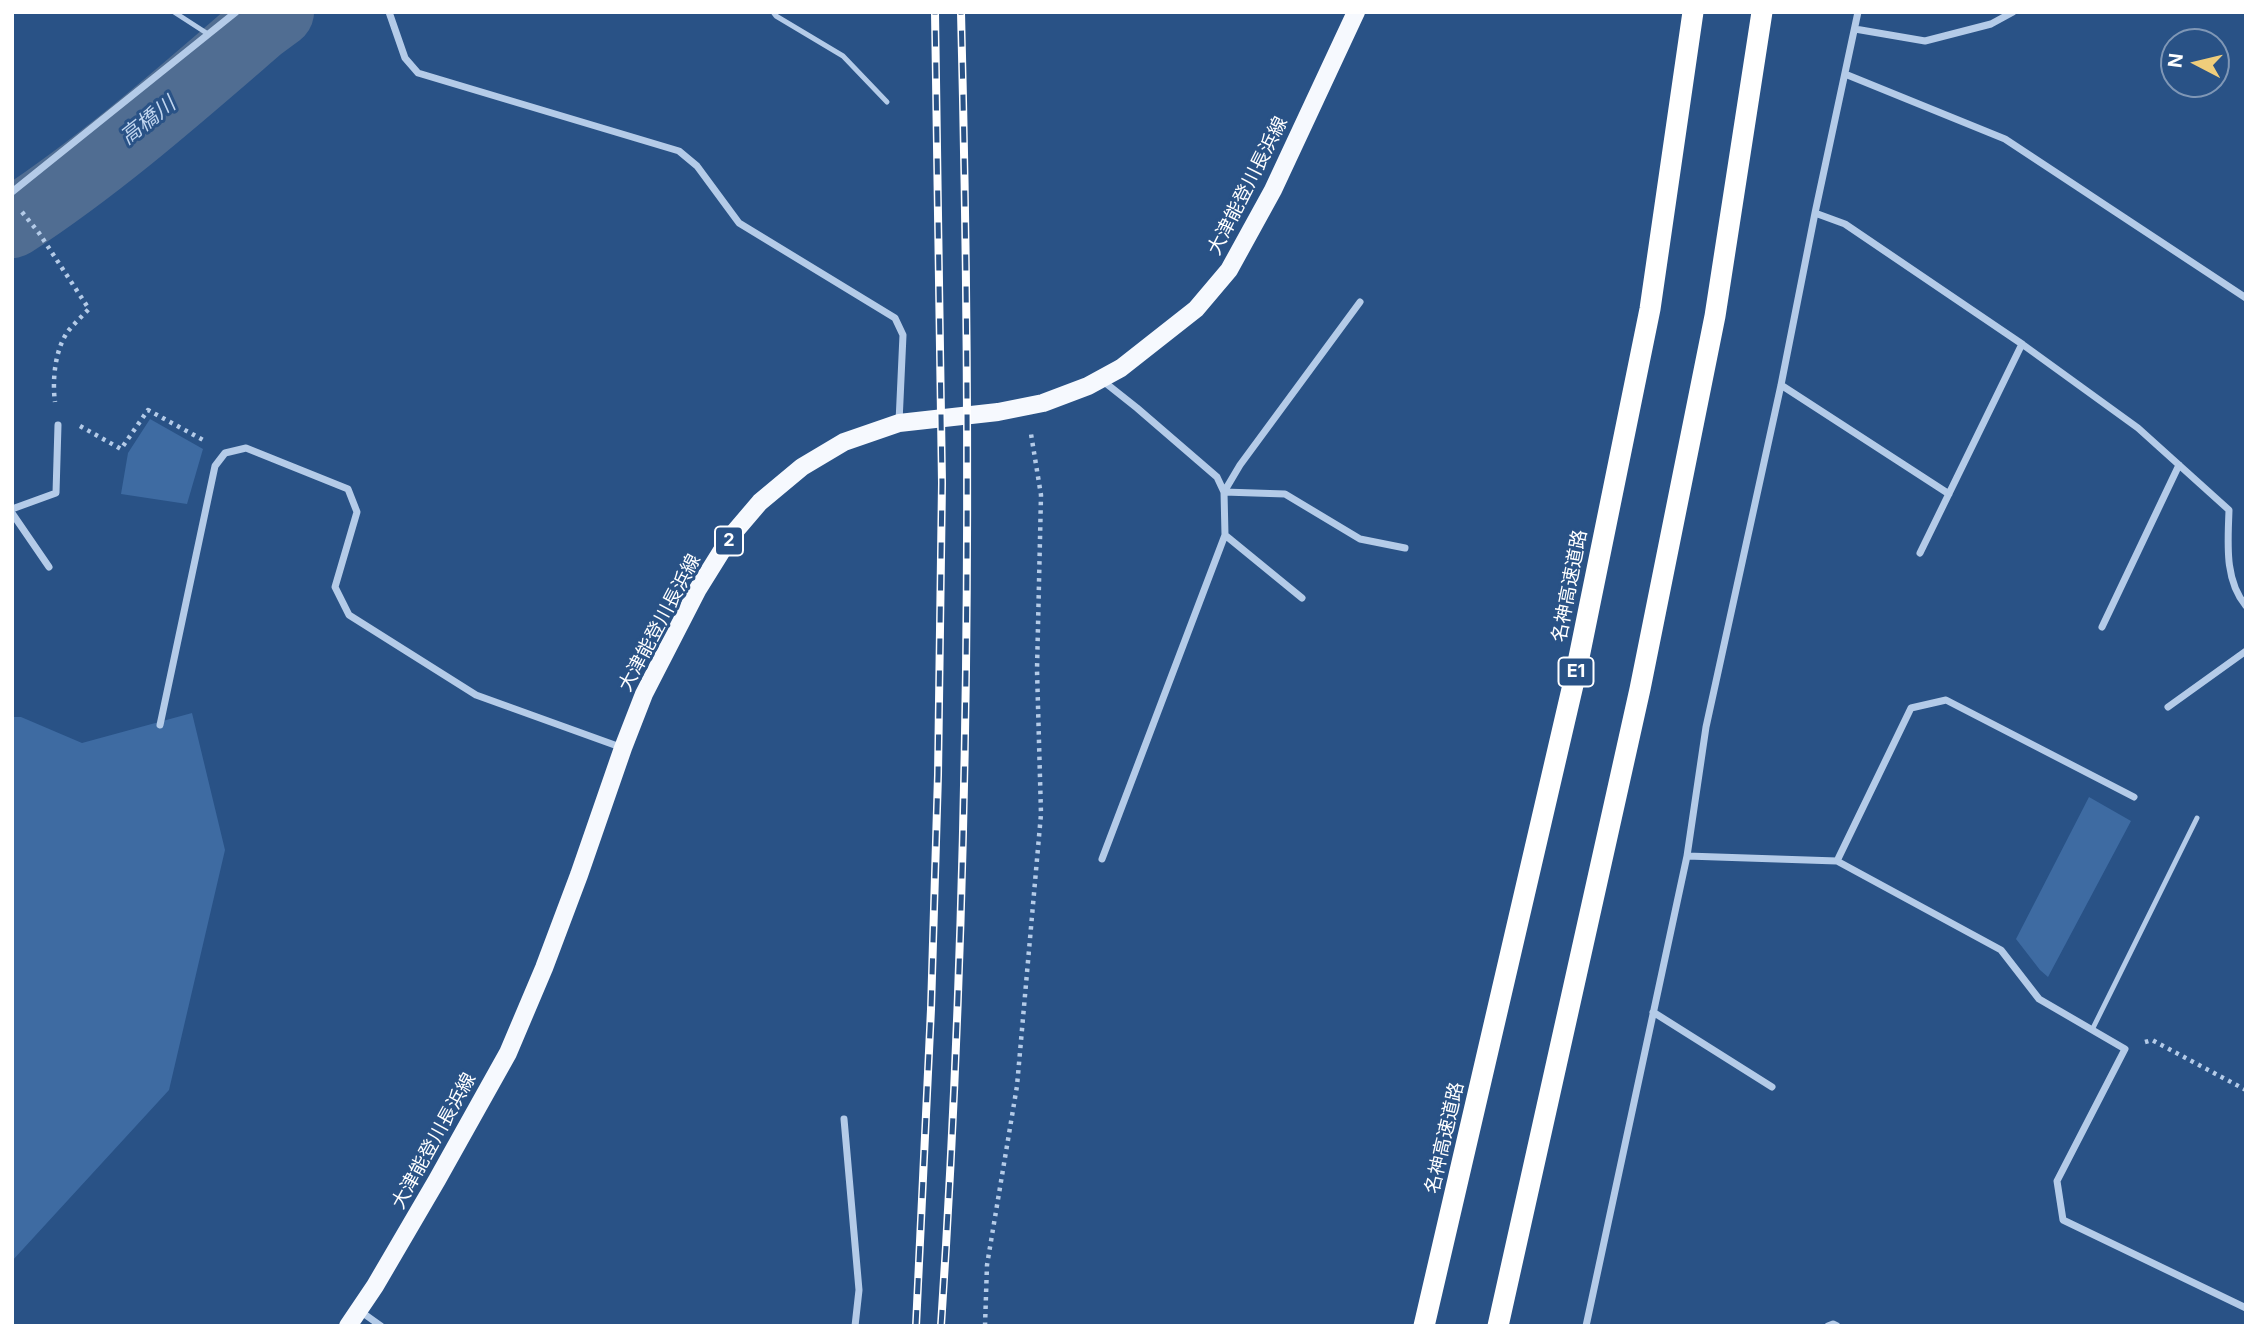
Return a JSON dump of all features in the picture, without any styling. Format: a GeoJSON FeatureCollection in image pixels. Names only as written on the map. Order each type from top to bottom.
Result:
{"type":"FeatureCollection","features":[{"type":"Feature","properties":{"kind":"highway","name":"名神高速道路"},"geometry":{"type":"LineString","coordinates":[[1424,1326],[1579,659],[1650,309],[1693,12]]}},
{"type":"Feature","properties":{"kind":"highway"},"geometry":{"type":"LineString","coordinates":[[1498,1326],[1640,689],[1710,342],[1762,12]]}},
{"type":"Feature","properties":{"kind":"main road","name":"大津能登川長浜線"},"geometry":{"type":"LineString","coordinates":[[348,1326],[437,1180],[508,1053],[544,968],[644,694],[698,589],[732,537],[760,502],[802,467],[844,442],[899,423],[998,412],[1043,402],[1121,368],[1196,309],[1229,270],[1273,190],[1356,12]]}},
{"type":"Feature","properties":{"kind":"street"},"geometry":{"type":"LineString","coordinates":[[12,192],[236,12]]}},
{"type":"Feature","properties":{"kind":"street"},"geometry":{"type":"LineString","coordinates":[[389,12],[405,58],[418,73],[680,151],[697,166],[739,223],[895,318],[903,335],[899,423]]}},
{"type":"Feature","properties":{"kind":"street"},"geometry":{"type":"LineString","coordinates":[[1586,1326],[1687,856],[1706,727],[1781,385],[1858,12]]}},
{"type":"Feature","properties":{"kind":"street"},"geometry":{"type":"LineString","coordinates":[[1855,29],[1925,41],[1991,24],[2013,12]]}},
{"type":"Feature","properties":{"kind":"street"},"geometry":{"type":"LineString","coordinates":[[1845,74],[2005,139],[2246,298]]}},
{"type":"Feature","properties":{"kind":"street"},"geometry":{"type":"LineString","coordinates":[[1815,214],[1845,224],[2022,344],[2138,428],[2229,510],[2227,559],[2240,599],[2246,606]]}},
{"type":"Feature","properties":{"kind":"street"},"geometry":{"type":"LineString","coordinates":[[1224,492],[1240,465],[1360,302]]}},
{"type":"Feature","properties":{"kind":"street"},"geometry":{"type":"LineString","coordinates":[[1920,553],[2022,344]]}},
{"type":"Feature","properties":{"kind":"street"},"geometry":{"type":"LineString","coordinates":[[1100,379],[1138,408],[1217,477],[1224,492],[1225,535],[1102,859]]}},
{"type":"Feature","properties":{"kind":"street"},"geometry":{"type":"LineString","coordinates":[[1781,385],[1949,494]]}},
{"type":"Feature","properties":{"kind":"street"},"geometry":{"type":"LineString","coordinates":[[49,567],[12,511],[56,492],[58,425]]}},
{"type":"Feature","properties":{"kind":"street"},"geometry":{"type":"LineString","coordinates":[[160,725],[215,466],[225,453],[246,448],[348,489],[357,512],[335,587],[349,615],[477,695],[623,748]]}},
{"type":"Feature","properties":{"kind":"street"},"geometry":{"type":"LineString","coordinates":[[2102,627],[2179,465]]}},
{"type":"Feature","properties":{"kind":"street"},"geometry":{"type":"LineString","coordinates":[[1224,492],[1285,494],[1360,540],[1405,548]]}},
{"type":"Feature","properties":{"kind":"street"},"geometry":{"type":"LineString","coordinates":[[1225,535],[1302,598]]}},
{"type":"Feature","properties":{"kind":"street"},"geometry":{"type":"LineString","coordinates":[[2168,707],[2246,652]]}},
{"type":"Feature","properties":{"kind":"street"},"geometry":{"type":"LineString","coordinates":[[1837,861],[1911,708],[1946,700],[2134,797]]}},
{"type":"Feature","properties":{"kind":"street"},"geometry":{"type":"LineString","coordinates":[[1687,856],[1837,861],[2001,950],[2039,999],[2125,1049],[2057,1181],[2063,1220],[2246,1308]]}},
{"type":"Feature","properties":{"kind":"street"},"geometry":{"type":"LineString","coordinates":[[1653,1012],[1772,1087]]}},
{"type":"Feature","properties":{"kind":"street"},"geometry":{"type":"LineString","coordinates":[[844,1119],[859,1290],[855,1326]]}},
{"type":"Feature","properties":{"kind":"street"},"geometry":{"type":"LineString","coordinates":[[359,1311],[382,1326]]}},
{"type":"Feature","properties":{"kind":"street"},"geometry":{"type":"LineString","coordinates":[[1829,1326],[1838,1326]]}},
{"type":"Feature","properties":{"kind":"lane"},"geometry":{"type":"LineString","coordinates":[[174,12],[208,34]]}},
{"type":"Feature","properties":{"kind":"lane"},"geometry":{"type":"LineString","coordinates":[[773,12],[842,56],[887,102]]}},
{"type":"Feature","properties":{"kind":"lane"},"geometry":{"type":"LineString","coordinates":[[2092,1030],[2197,818]]}},
{"type":"Feature","properties":{"kind":"path"},"geometry":{"type":"LineString","coordinates":[[16,204],[39,233],[89,309],[67,332],[59,351],[52,387],[58,425],[72,422],[121,449],[148,410],[225,453]]}},
{"type":"Feature","properties":{"kind":"path"},"geometry":{"type":"LineString","coordinates":[[985,1326],[987,1265],[1017,1086],[1041,814],[1037,670],[1041,495],[1027,406]]}},
{"type":"Feature","properties":{"kind":"path"},"geometry":{"type":"LineString","coordinates":[[2125,1049],[2152,1040],[2246,1090]]}},
{"type":"Feature","properties":{"kind":"shaded area"},"geometry":{"type":"Polygon","coordinates":[[[150,419],[203,449],[187,504],[121,494],[128,453],[150,419]]]}},
{"type":"Feature","properties":{"kind":"shaded area"},"geometry":{"type":"Polygon","coordinates":[[[192,713],[225,850],[169,1090],[12,1261],[12,717],[21,717],[82,743],[192,713]]]}},
{"type":"Feature","properties":{"kind":"shaded area"},"geometry":{"type":"Polygon","coordinates":[[[2089,797],[2131,821],[2048,977],[2016,939],[2089,797]]]}},
{"type":"Feature","properties":{"kind":"waterway","name":"高橋川"},"geometry":{"type":"LineString","coordinates":[[12,223],[108,153],[279,12]]}},
{"type":"Feature","properties":{"kind":"railway"},"geometry":{"type":"LineString","coordinates":[[916,1326],[931,1009],[938,775],[942,483],[935,12]]}},
{"type":"Feature","properties":{"kind":"railway"},"geometry":{"type":"LineString","coordinates":[[941,1326],[958,998],[966,669],[967,341],[961,12]]}}]}
